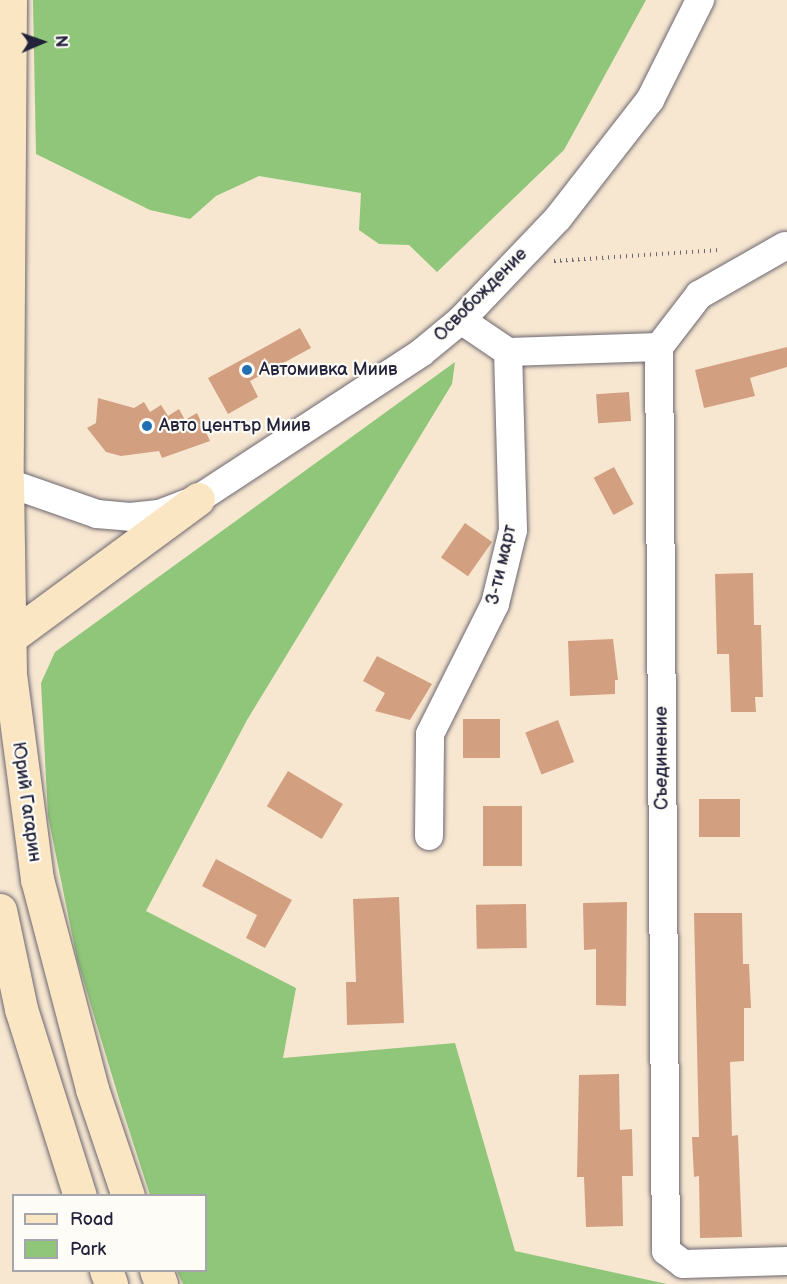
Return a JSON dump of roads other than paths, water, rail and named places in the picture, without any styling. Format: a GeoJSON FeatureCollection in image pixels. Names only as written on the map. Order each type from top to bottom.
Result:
{"type":"FeatureCollection","features":[{"type":"Feature","properties":{"kind":"street","name":"Юрий Гагарин"},"geometry":{"type":"LineString","coordinates":[[10,0],[3,482],[8,639],[21,777],[37,879],[92,1089],[127,1194]]}},
{"type":"Feature","properties":{"kind":"street","name":"Освобождение"},"geometry":{"type":"LineString","coordinates":[[3,482],[77,508],[130,517],[159,514],[198,499],[421,353],[461,320],[558,218],[650,100],[700,0]]}},
{"type":"Feature","properties":{"kind":"street"},"geometry":{"type":"LineString","coordinates":[[461,320],[508,352],[659,347],[699,295],[785,246]]}},
{"type":"Feature","properties":{"kind":"street","name":"Съединение"},"geometry":{"type":"LineString","coordinates":[[659,347],[666,1251],[683,1264],[787,1261]]}},
{"type":"Feature","properties":{"kind":"street","name":"3-ти март"},"geometry":{"type":"LineString","coordinates":[[429,836],[430,735],[495,604],[513,530],[508,352]]}},
{"type":"Feature","properties":{"kind":"street"},"geometry":{"type":"LineString","coordinates":[[8,639],[198,499]]}},
{"type":"Feature","properties":{"kind":"street"},"geometry":{"type":"LineString","coordinates":[[0,910],[21,1009],[79,1194]]}},
{"type":"Feature","properties":{"kind":"place","name":"Автомивка Миив"},"geometry":{"type":"Point","coordinates":[247,370]}},
{"type":"Feature","properties":{"kind":"place","name":"Авто център Миив"},"geometry":{"type":"Point","coordinates":[147,426]}}]}
